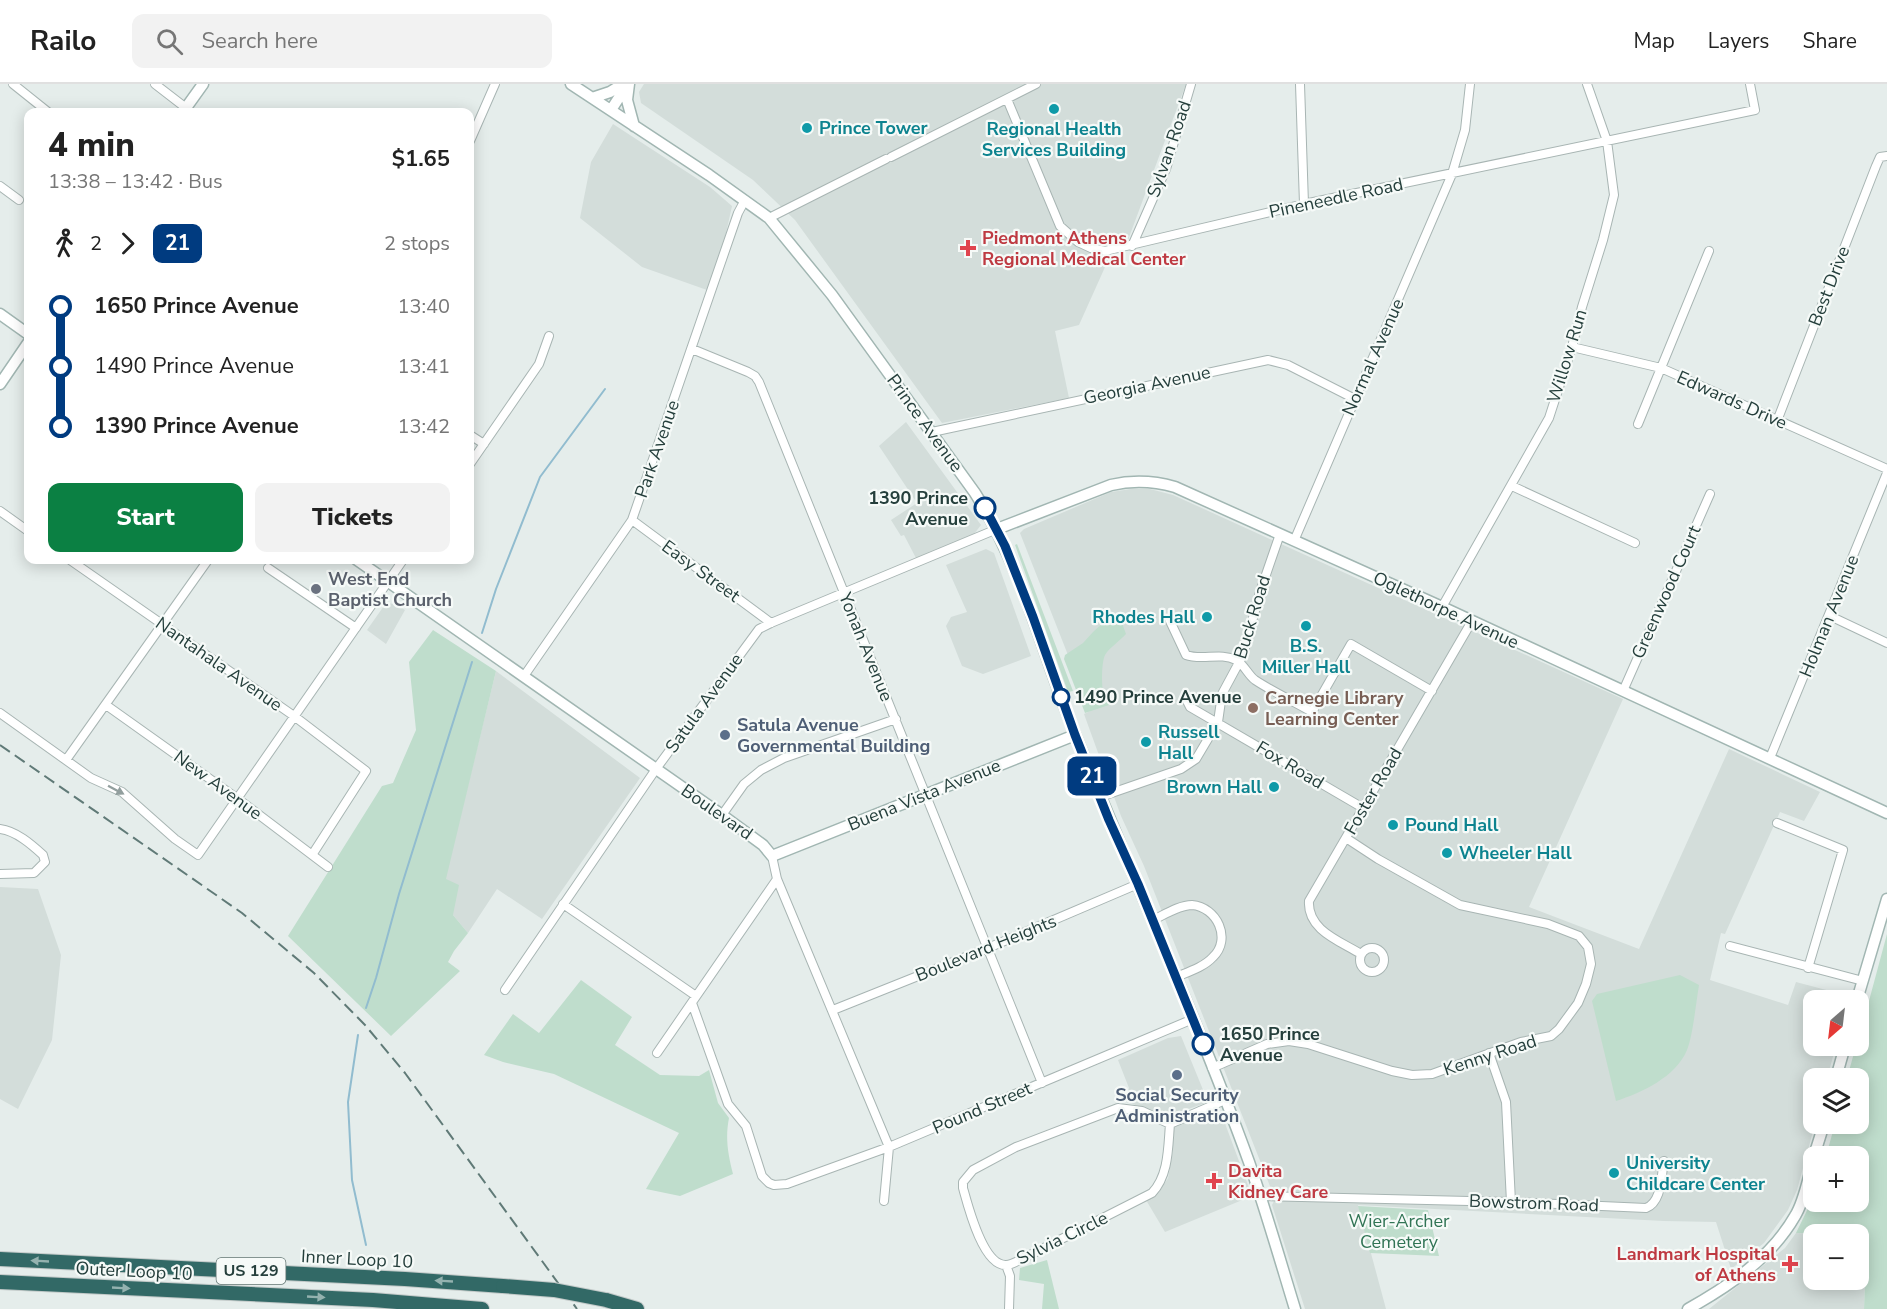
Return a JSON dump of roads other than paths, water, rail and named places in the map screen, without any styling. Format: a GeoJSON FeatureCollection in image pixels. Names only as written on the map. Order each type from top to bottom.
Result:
{"type":"FeatureCollection","features":[{"type":"Feature","properties":{"kind":"highway","name":"Inner Loop 10"},"geometry":{"type":"LineString","coordinates":[[0,1259],[428,1280],[554,1290],[604,1305]]}},
{"type":"Feature","properties":{"kind":"highway","name":"Outer Loop 10"},"geometry":{"type":"LineString","coordinates":[[0,1282],[374,1300],[482,1309]]}},
{"type":"Feature","properties":{"kind":"highway","name":"US 129"},"geometry":{"type":"LineString","coordinates":[[604,1305],[637,1309]]}},
{"type":"Feature","properties":{"kind":"main road"},"geometry":{"type":"LineString","coordinates":[[185,108],[203,84]]}},
{"type":"Feature","properties":{"kind":"main road","name":"Prince Avenue"},"geometry":{"type":"LineString","coordinates":[[571,84],[769,218],[821,281],[932,432],[975,493],[997,530],[1033,617],[1075,735],[1153,920],[1225,1100],[1260,1196],[1295,1309]]}},
{"type":"Feature","properties":{"kind":"main road"},"geometry":{"type":"LineString","coordinates":[[592,98],[627,84]]}},
{"type":"Feature","properties":{"kind":"main road"},"geometry":{"type":"LineString","coordinates":[[611,110],[627,84]]}},
{"type":"Feature","properties":{"kind":"main road"},"geometry":{"type":"LineString","coordinates":[[627,84],[627,100],[634,126]]}},
{"type":"Feature","properties":{"kind":"main road"},"geometry":{"type":"LineString","coordinates":[[0,314],[24,331]]}},
{"type":"Feature","properties":{"kind":"main road"},"geometry":{"type":"LineString","coordinates":[[0,384],[24,349]]}},
{"type":"Feature","properties":{"kind":"main road","name":"Oglethorpe Avenue"},"geometry":{"type":"LineString","coordinates":[[997,530],[1123,482],[1146,481],[1176,487],[1887,813]]}},
{"type":"Feature","properties":{"kind":"main road","name":"Boulevard"},"geometry":{"type":"LineString","coordinates":[[363,564],[722,815],[763,845],[772,856]]}},
{"type":"Feature","properties":{"kind":"main road","name":"Buena Vista Avenue"},"geometry":{"type":"LineString","coordinates":[[772,856],[1075,735]]}},
{"type":"Feature","properties":{"kind":"main road"},"geometry":{"type":"LineString","coordinates":[[1860,990],[1887,899]]}},
{"type":"Feature","properties":{"kind":"main road"},"geometry":{"type":"LineString","coordinates":[[1688,1309],[1724,1289],[1778,1240],[1796,1215],[1803,1193]]}},
{"type":"Feature","properties":{"kind":"street"},"geometry":{"type":"LineString","coordinates":[[13,84],[43,108]]}},
{"type":"Feature","properties":{"kind":"street"},"geometry":{"type":"LineString","coordinates":[[155,84],[182,108]]}},
{"type":"Feature","properties":{"kind":"street"},"geometry":{"type":"LineString","coordinates":[[474,132],[495,84]]}},
{"type":"Feature","properties":{"kind":"street"},"geometry":{"type":"LineString","coordinates":[[769,218],[1035,84]]}},
{"type":"Feature","properties":{"kind":"street","name":"Sylvan Road"},"geometry":{"type":"LineString","coordinates":[[1132,246],[1166,169],[1191,84]]}},
{"type":"Feature","properties":{"kind":"street"},"geometry":{"type":"LineString","coordinates":[[1300,84],[1304,204]]}},
{"type":"Feature","properties":{"kind":"street","name":"Normal Avenue"},"geometry":{"type":"LineString","coordinates":[[1294,540],[1452,174],[1465,130],[1470,84]]}},
{"type":"Feature","properties":{"kind":"street","name":"Willow Run"},"geometry":{"type":"LineString","coordinates":[[1442,607],[1549,418],[1572,347],[1614,195],[1607,141],[1587,84]]}},
{"type":"Feature","properties":{"kind":"street","name":"Pineneedle Road"},"geometry":{"type":"LineString","coordinates":[[1007,99],[1060,226],[1068,235],[1091,248],[1105,251],[1304,204],[1755,110],[1750,84]]}},
{"type":"Feature","properties":{"kind":"street","name":"Best Drive"},"geometry":{"type":"LineString","coordinates":[[1777,421],[1876,166],[1880,157],[1887,156]]}},
{"type":"Feature","properties":{"kind":"street"},"geometry":{"type":"LineString","coordinates":[[0,186],[19,200]]}},
{"type":"Feature","properties":{"kind":"street","name":"Park Avenue"},"geometry":{"type":"LineString","coordinates":[[524,676],[632,520],[745,200]]}},
{"type":"Feature","properties":{"kind":"street"},"geometry":{"type":"LineString","coordinates":[[1638,424],[1709,251]]}},
{"type":"Feature","properties":{"kind":"street"},"geometry":{"type":"LineString","coordinates":[[474,458],[539,364],[549,336]]}},
{"type":"Feature","properties":{"kind":"street","name":"Edwards Drive"},"geometry":{"type":"LineString","coordinates":[[1572,347],[1661,368],[1887,471]]}},
{"type":"Feature","properties":{"kind":"street","name":"Yonah Avenue"},"geometry":{"type":"LineString","coordinates":[[692,349],[748,372],[759,382],[1042,1083]]}},
{"type":"Feature","properties":{"kind":"street","name":"Georgia Avenue"},"geometry":{"type":"LineString","coordinates":[[932,432],[1268,360],[1288,365],[1354,399]]}},
{"type":"Feature","properties":{"kind":"street"},"geometry":{"type":"LineString","coordinates":[[474,438],[484,444]]}},
{"type":"Feature","properties":{"kind":"street","name":"Holman Avenue"},"geometry":{"type":"LineString","coordinates":[[1770,759],[1887,471]]}},
{"type":"Feature","properties":{"kind":"street"},"geometry":{"type":"LineString","coordinates":[[1512,486],[1635,543]]}},
{"type":"Feature","properties":{"kind":"street","name":"Greenwood Court"},"geometry":{"type":"LineString","coordinates":[[1623,691],[1710,494]]}},
{"type":"Feature","properties":{"kind":"street"},"geometry":{"type":"LineString","coordinates":[[0,511],[24,528]]}},
{"type":"Feature","properties":{"kind":"street","name":"Easy Street"},"geometry":{"type":"LineString","coordinates":[[632,520],[771,623]]}},
{"type":"Feature","properties":{"kind":"street","name":"Satula Avenue"},"geometry":{"type":"LineString","coordinates":[[505,990],[656,769],[759,629],[997,530]]}},
{"type":"Feature","properties":{"kind":"street","name":"Buck Road"},"geometry":{"type":"LineString","coordinates":[[1100,797],[1181,769],[1193,763],[1200,754],[1218,722],[1222,694],[1240,662],[1280,534]]}},
{"type":"Feature","properties":{"kind":"street","name":"Nantahala Avenue"},"geometry":{"type":"LineString","coordinates":[[76,564],[294,716],[366,771],[312,855]]}},
{"type":"Feature","properties":{"kind":"street"},"geometry":{"type":"LineString","coordinates":[[66,760],[205,564]]}},
{"type":"Feature","properties":{"kind":"street"},"geometry":{"type":"LineString","coordinates":[[0,713],[92,778],[122,792],[175,839],[198,855],[400,564]]}},
{"type":"Feature","properties":{"kind":"street"},"geometry":{"type":"LineString","coordinates":[[268,568],[356,628]]}},
{"type":"Feature","properties":{"kind":"street"},"geometry":{"type":"LineString","coordinates":[[1830,616],[1887,643]]}},
{"type":"Feature","properties":{"kind":"street"},"geometry":{"type":"LineString","coordinates":[[1170,621],[1186,655],[1192,657],[1219,656],[1240,662],[1254,679],[1312,712],[1351,644],[1432,691]]}},
{"type":"Feature","properties":{"kind":"street","name":"Foster Road"},"geometry":{"type":"LineString","coordinates":[[1361,954],[1315,924],[1310,913],[1309,901],[1472,621]]}},
{"type":"Feature","properties":{"kind":"street","name":"Fox Road"},"geometry":{"type":"LineString","coordinates":[[1185,697],[1190,707],[1363,808]]}},
{"type":"Feature","properties":{"kind":"street","name":"New Avenue"},"geometry":{"type":"LineString","coordinates":[[106,705],[238,799],[328,867]]}},
{"type":"Feature","properties":{"kind":"street"},"geometry":{"type":"LineString","coordinates":[[722,815],[744,784],[761,770],[784,758],[896,719]]}},
{"type":"Feature","properties":{"kind":"street"},"geometry":{"type":"LineString","coordinates":[[1777,823],[1843,850],[1808,968]]}},
{"type":"Feature","properties":{"kind":"street"},"geometry":{"type":"LineString","coordinates":[[0,829],[9,830],[43,855],[45,862],[34,873],[0,874]]}},
{"type":"Feature","properties":{"kind":"street","name":"Kenny Road"},"geometry":{"type":"LineString","coordinates":[[1212,1068],[1268,1044],[1278,1042],[1308,1044],[1392,1071],[1412,1075],[1443,1072],[1521,1042],[1548,1037],[1559,1029],[1578,1002],[1591,964],[1590,951],[1586,943],[1573,933],[1548,924],[1460,905],[1378,859],[1346,838]]}},
{"type":"Feature","properties":{"kind":"street"},"geometry":{"type":"LineString","coordinates":[[772,856],[777,879],[889,1147],[884,1202]]}},
{"type":"Feature","properties":{"kind":"street"},"geometry":{"type":"LineString","coordinates":[[657,1053],[777,879]]}},
{"type":"Feature","properties":{"kind":"street","name":"Boulevard Heights"},"geometry":{"type":"LineString","coordinates":[[833,1010],[988,948],[1138,884]]}},
{"type":"Feature","properties":{"kind":"street"},"geometry":{"type":"LineString","coordinates":[[564,904],[694,999]]}},
{"type":"Feature","properties":{"kind":"street"},"geometry":{"type":"LineString","coordinates":[[1153,920],[1185,906],[1194,905],[1210,912],[1220,925],[1221,942],[1215,956],[1204,964],[1176,977]]}},
{"type":"Feature","properties":{"kind":"street"},"geometry":{"type":"LineString","coordinates":[[1730,946],[1863,981]]}},
{"type":"Feature","properties":{"kind":"street","name":"Pound Street"},"geometry":{"type":"LineString","coordinates":[[694,999],[728,1104],[746,1126],[762,1176],[774,1185],[787,1184],[889,1147],[1193,1019]]}},
{"type":"Feature","properties":{"kind":"street"},"geometry":{"type":"LineString","coordinates":[[1489,1053],[1506,1102],[1511,1202]]}},
{"type":"Feature","properties":{"kind":"street"},"geometry":{"type":"LineString","coordinates":[[1170,1124],[1225,1100]]}},
{"type":"Feature","properties":{"kind":"street","name":"Sylvia Circle"},"geometry":{"type":"LineString","coordinates":[[1118,1108],[1142,1112],[1170,1124],[1165,1170],[1152,1193],[1052,1245],[1006,1265],[987,1253],[963,1188],[963,1182],[973,1170],[1016,1147],[1118,1108]]}},
{"type":"Feature","properties":{"kind":"street","name":"Bowstrom Road"},"geometry":{"type":"LineString","coordinates":[[1260,1196],[1511,1202],[1646,1208],[1653,1205],[1657,1198],[1664,1161]]}},
{"type":"Feature","properties":{"kind":"street"},"geometry":{"type":"LineString","coordinates":[[1006,1265],[1010,1276],[1009,1309]]}},
{"type":"Feature","properties":{"kind":"waterway"},"geometry":{"type":"LineString","coordinates":[[482,633],[496,589],[540,477],[605,389]]}},
{"type":"Feature","properties":{"kind":"waterway"},"geometry":{"type":"LineString","coordinates":[[366,1008],[399,894],[472,662]]}},
{"type":"Feature","properties":{"kind":"waterway"},"geometry":{"type":"LineString","coordinates":[[358,1035],[348,1102],[352,1180],[366,1245]]}},
{"type":"Feature","properties":{"kind":"railway"},"geometry":{"type":"LineString","coordinates":[[0,745],[242,913],[314,973],[365,1025],[405,1073],[577,1309]]}},
{"type":"Feature","properties":{"kind":"place","name":"Regional Health Services Building"},"geometry":{"type":"Point","coordinates":[1054,109]}},
{"type":"Feature","properties":{"kind":"place","name":"Prince Tower"},"geometry":{"type":"Point","coordinates":[807,128]}},
{"type":"Feature","properties":{"kind":"place","name":"Piedmont Athens Regional Medical Center"},"geometry":{"type":"Point","coordinates":[968,248]}},
{"type":"Feature","properties":{"kind":"place","name":"1390 Prince Avenue"},"geometry":{"type":"Point","coordinates":[985,508]}},
{"type":"Feature","properties":{"kind":"place","name":"West End Baptist Church"},"geometry":{"type":"Point","coordinates":[316,589]}},
{"type":"Feature","properties":{"kind":"place","name":"Rhodes Hall"},"geometry":{"type":"Point","coordinates":[1207,617]}},
{"type":"Feature","properties":{"kind":"place","name":"B.S. Miller Hall"},"geometry":{"type":"Point","coordinates":[1306,626]}},
{"type":"Feature","properties":{"kind":"place","name":"1490 Prince Avenue"},"geometry":{"type":"Point","coordinates":[1061,697]}},
{"type":"Feature","properties":{"kind":"place","name":"Carnegie Library Learning Center"},"geometry":{"type":"Point","coordinates":[1253,708]}},
{"type":"Feature","properties":{"kind":"place","name":"Satula Avenue Governmental Building"},"geometry":{"type":"Point","coordinates":[725,735]}},
{"type":"Feature","properties":{"kind":"place","name":"Russell Hall"},"geometry":{"type":"Point","coordinates":[1146,742]}},
{"type":"Feature","properties":{"kind":"place","name":"Brown Hall"},"geometry":{"type":"Point","coordinates":[1274,787]}},
{"type":"Feature","properties":{"kind":"place","name":"Pound Hall"},"geometry":{"type":"Point","coordinates":[1393,825]}},
{"type":"Feature","properties":{"kind":"place","name":"Wheeler Hall"},"geometry":{"type":"Point","coordinates":[1447,853]}},
{"type":"Feature","properties":{"kind":"place","name":"1650 Prince Avenue"},"geometry":{"type":"Point","coordinates":[1203,1044]}},
{"type":"Feature","properties":{"kind":"place","name":"Social Security Administration"},"geometry":{"type":"Point","coordinates":[1177,1075]}},
{"type":"Feature","properties":{"kind":"place","name":"University Childcare Center"},"geometry":{"type":"Point","coordinates":[1614,1173]}},
{"type":"Feature","properties":{"kind":"place","name":"Davita Kidney Care"},"geometry":{"type":"Point","coordinates":[1214,1181]}},
{"type":"Feature","properties":{"kind":"place","name":"Landmark Hospital of Athens"},"geometry":{"type":"Point","coordinates":[1790,1264]}},
{"type":"Feature","properties":{"kind":"park label","name":"Wier-Archer Cemetery"},"geometry":{"type":"Point","coordinates":[1399,1231]}}]}
